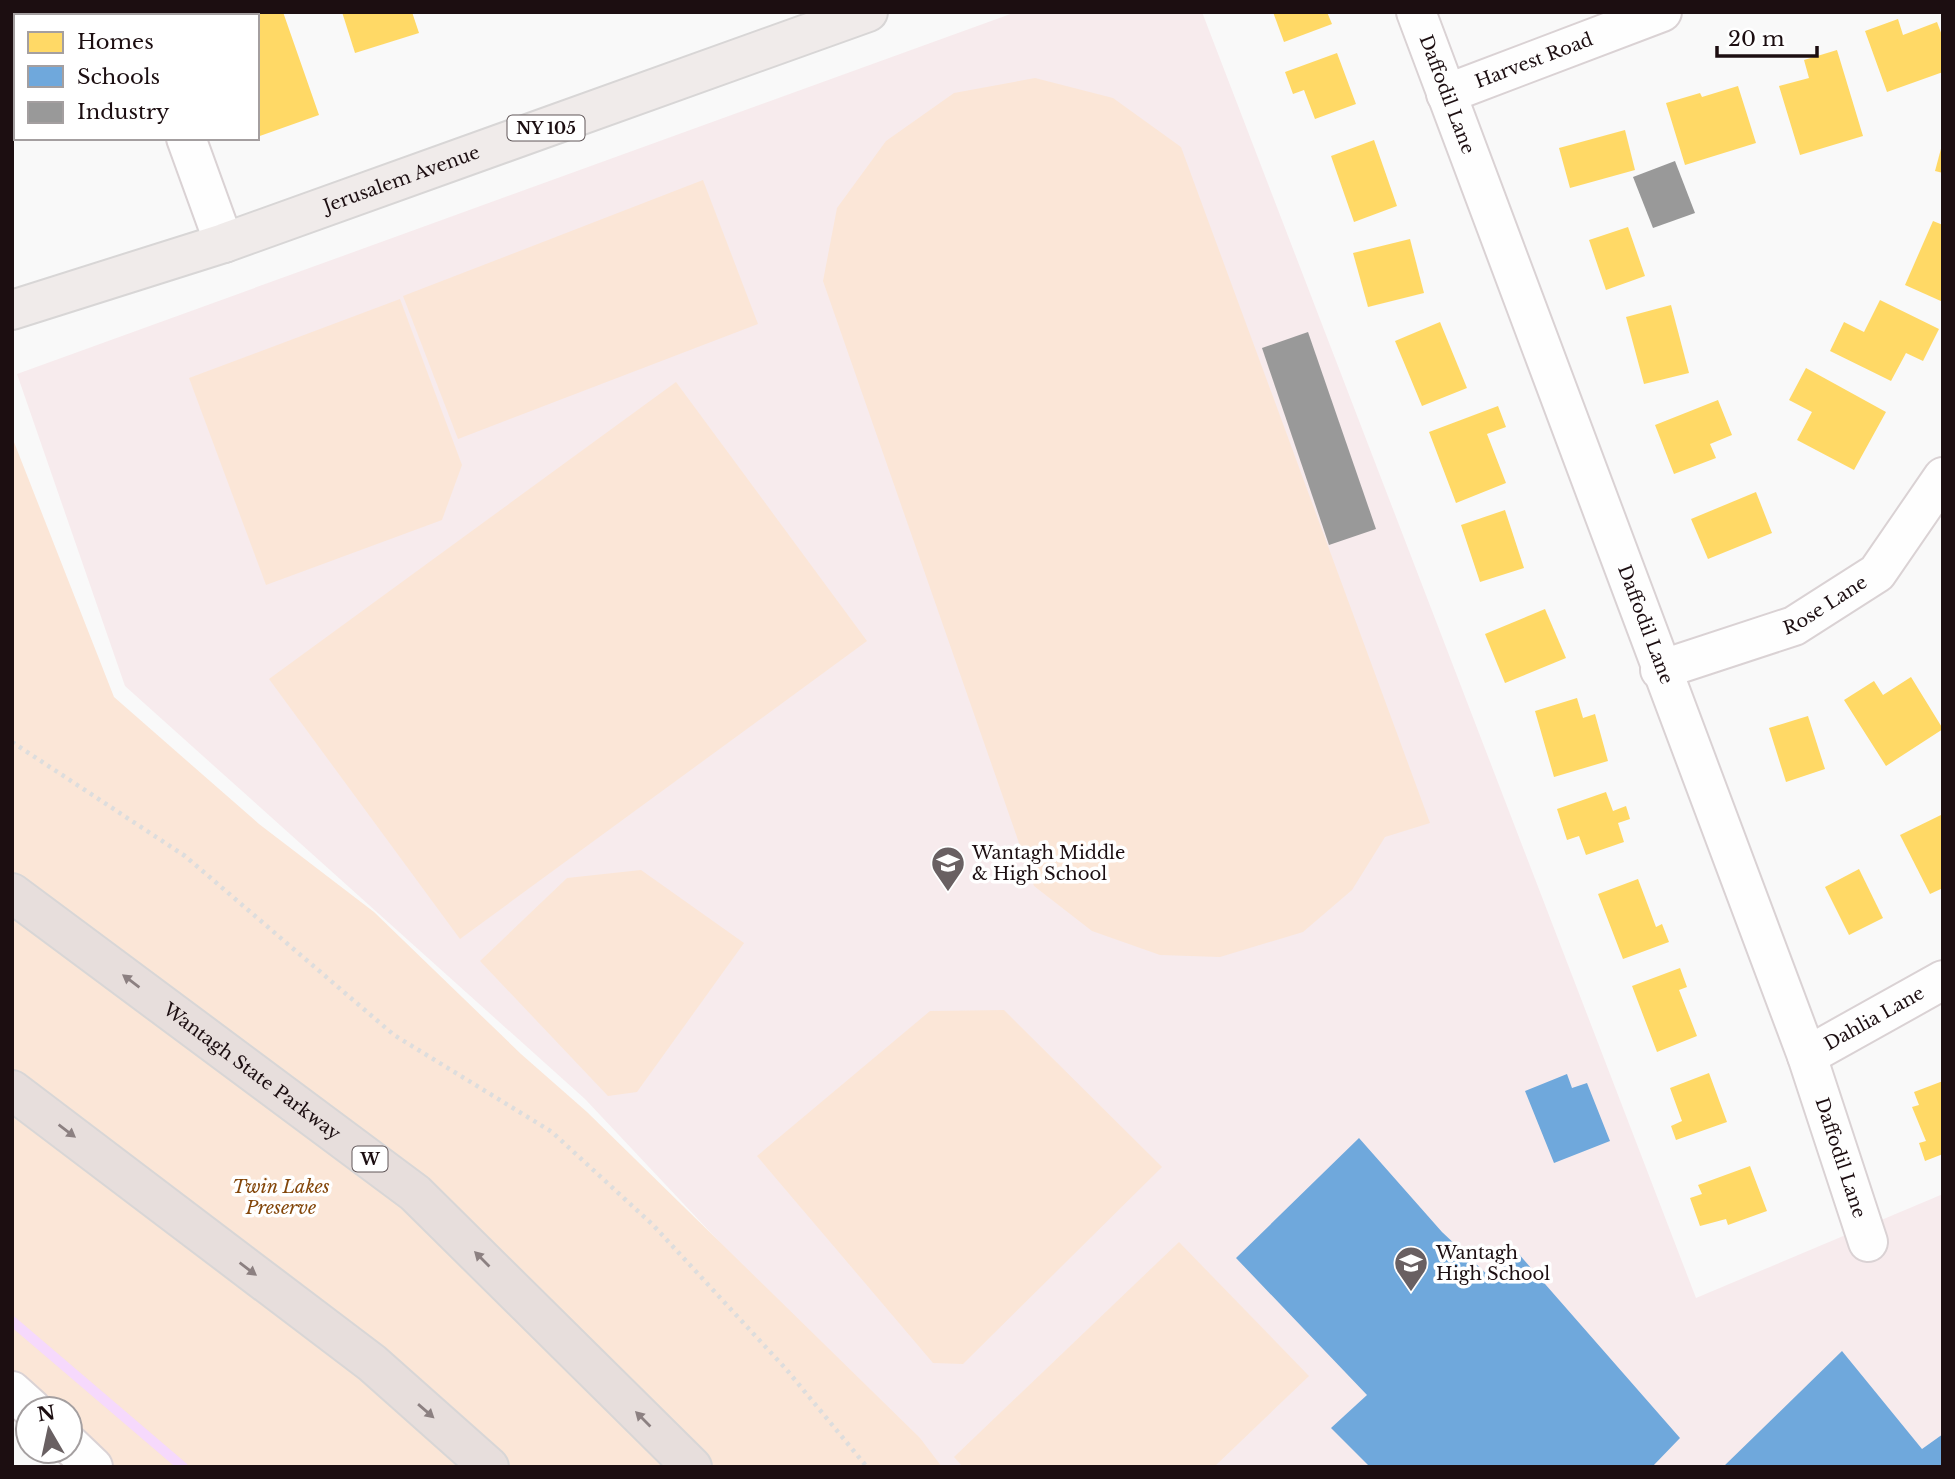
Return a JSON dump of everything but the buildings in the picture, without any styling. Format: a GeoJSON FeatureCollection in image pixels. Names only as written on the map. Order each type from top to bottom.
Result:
{"type":"FeatureCollection","features":[{"type":"Feature","properties":{"kind":"highway","name":"Wantagh State Parkway"},"geometry":{"type":"LineString","coordinates":[[12,893],[415,1193],[692,1467]]}},
{"type":"Feature","properties":{"kind":"highway"},"geometry":{"type":"LineString","coordinates":[[12,1090],[372,1363],[489,1467]]}},
{"type":"Feature","properties":{"kind":"main road","name":"Jerusalem Avenue"},"geometry":{"type":"LineString","coordinates":[[12,310],[225,243],[868,12]]}},
{"type":"Feature","properties":{"kind":"street","name":"Daffodil Lane"},"geometry":{"type":"LineString","coordinates":[[1416,12],[1660,670],[1807,1056],[1868,1242]]}},
{"type":"Feature","properties":{"kind":"street","name":"Harvest Road"},"geometry":{"type":"LineString","coordinates":[[1446,94],[1662,12]]}},
{"type":"Feature","properties":{"kind":"street"},"geometry":{"type":"LineString","coordinates":[[187,140],[225,243]]}},
{"type":"Feature","properties":{"kind":"street","name":"Rose Lane"},"geometry":{"type":"LineString","coordinates":[[1660,670],[1794,626],[1877,573],[1943,477]]}},
{"type":"Feature","properties":{"kind":"street","name":"Dahlia Lane"},"geometry":{"type":"LineString","coordinates":[[1807,1056],[1943,980]]}},
{"type":"Feature","properties":{"kind":"path"},"geometry":{"type":"LineString","coordinates":[[12,742],[185,856],[394,1035],[552,1132],[653,1225],[786,1369],[867,1467]]}},
{"type":"Feature","properties":{"kind":"shaded area","name":"Wantagh Middle & High School"},"geometry":{"type":"Polygon","coordinates":[[[1016,12],[1202,12],[1696,1298],[1943,1194],[1943,1467],[931,1467],[585,1099],[125,686],[17,374],[1016,12]]]}},
{"type":"Feature","properties":{"kind":"green space"},"geometry":{"type":"Polygon","coordinates":[[[1035,78],[1113,98],[1181,147],[1430,823],[1385,837],[1352,890],[1303,932],[1220,957],[1160,955],[1092,931],[1034,886],[823,281],[837,208],[886,141],[954,93],[1035,78]]]}},
{"type":"Feature","properties":{"kind":"green space"},"geometry":{"type":"Polygon","coordinates":[[[703,180],[758,324],[458,439],[403,296],[703,180]]]}},
{"type":"Feature","properties":{"kind":"green space"},"geometry":{"type":"Polygon","coordinates":[[[400,299],[462,465],[442,520],[266,585],[189,378],[400,299]]]}},
{"type":"Feature","properties":{"kind":"green space"},"geometry":{"type":"Polygon","coordinates":[[[676,382],[867,641],[460,939],[269,679],[676,382]]]}},
{"type":"Feature","properties":{"kind":"green space","name":"Twin Lakes Preserve"},"geometry":{"type":"Polygon","coordinates":[[[12,437],[114,697],[259,824],[374,912],[521,1054],[587,1112],[920,1438],[942,1467],[93,1467],[84,1458],[84,1395],[16,1395],[12,1391],[12,437]]]}},
{"type":"Feature","properties":{"kind":"green space"},"geometry":{"type":"Polygon","coordinates":[[[641,870],[744,943],[637,1092],[608,1096],[480,961],[567,878],[641,870]]]}},
{"type":"Feature","properties":{"kind":"green space"},"geometry":{"type":"Polygon","coordinates":[[[1004,1010],[1162,1167],[963,1364],[933,1363],[757,1156],[930,1011],[1004,1010]]]}},
{"type":"Feature","properties":{"kind":"green space"},"geometry":{"type":"Polygon","coordinates":[[[1179,1242],[1309,1376],[1214,1467],[963,1467],[954,1457],[1179,1242]]]}},
{"type":"Feature","properties":{"kind":"waterway"},"geometry":{"type":"LineString","coordinates":[[12,1321],[183,1467]]}},
{"type":"Feature","properties":{"kind":"place","name":"Wantagh Middle & High School"},"geometry":{"type":"Point","coordinates":[948,893]}},
{"type":"Feature","properties":{"kind":"place","name":"Wantagh High School"},"geometry":{"type":"Point","coordinates":[1411,1293]}}]}
